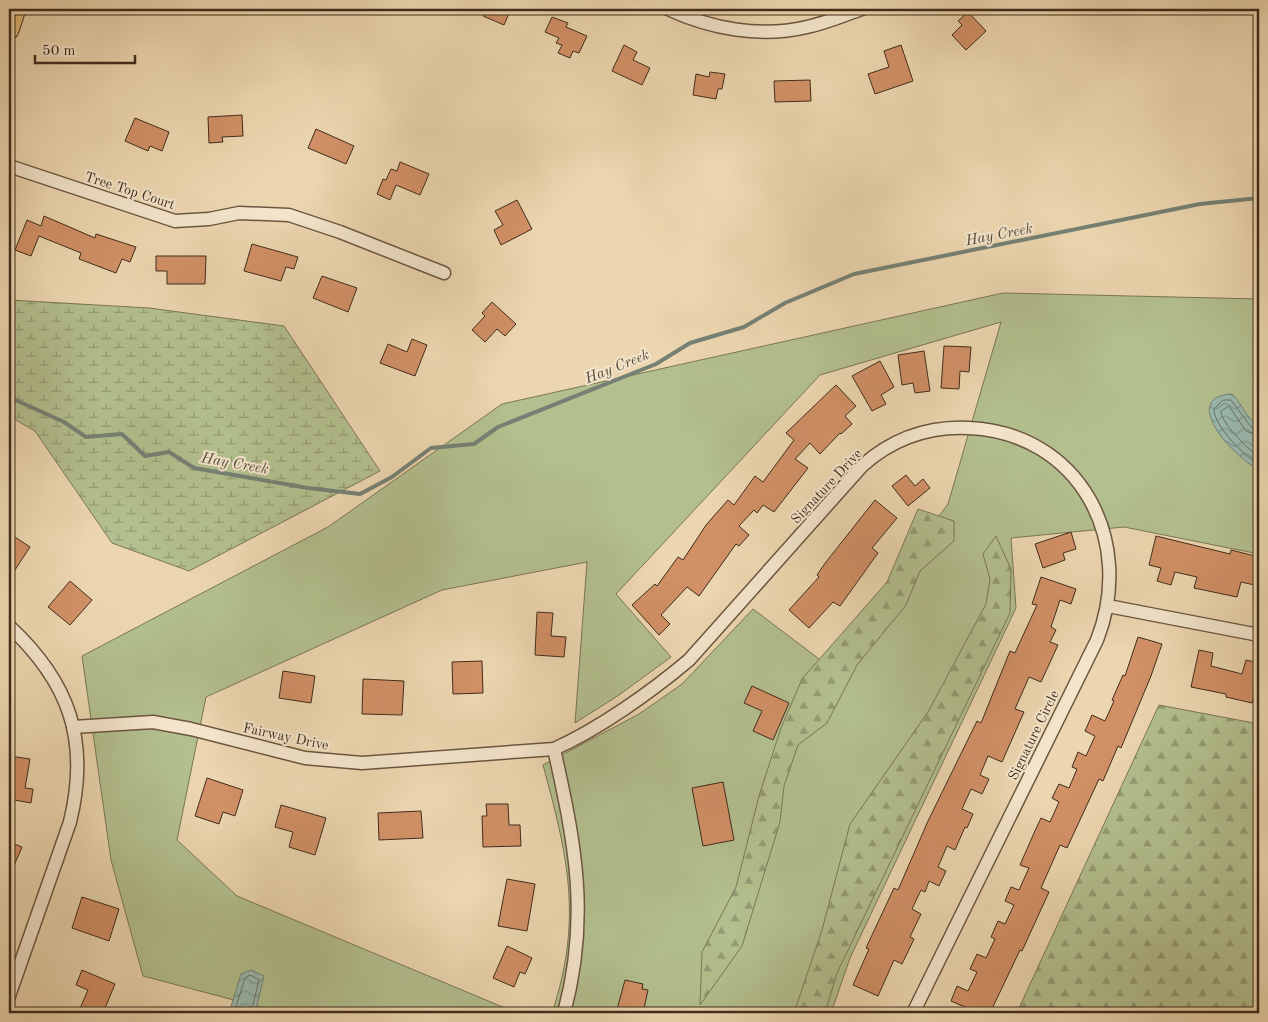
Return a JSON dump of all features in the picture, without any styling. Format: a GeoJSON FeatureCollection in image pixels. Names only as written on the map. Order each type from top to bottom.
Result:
{"type":"FeatureCollection","features":[{"type":"Feature","properties":{"kind":"main road"},"geometry":{"type":"LineString","coordinates":[[9,30],[16,9]]}},
{"type":"Feature","properties":{"kind":"street"},"geometry":{"type":"LineString","coordinates":[[668,9],[696,20],[729,29],[769,33],[808,27],[862,9]]}},
{"type":"Feature","properties":{"kind":"street","name":"Tree Top Court"},"geometry":{"type":"LineString","coordinates":[[9,166],[176,221],[202,220],[239,213],[298,217],[444,273]]}},
{"type":"Feature","properties":{"kind":"street","name":"Signature Drive"},"geometry":{"type":"LineString","coordinates":[[554,749],[579,736],[658,685],[689,660],[862,466],[886,446],[914,434],[947,428],[996,431],[1021,439],[1057,460],[1085,492],[1104,534],[1110,568],[1108,606]]}},
{"type":"Feature","properties":{"kind":"street"},"geometry":{"type":"LineString","coordinates":[[1108,606],[1259,635]]}},
{"type":"Feature","properties":{"kind":"street","name":"Signature Circle"},"geometry":{"type":"LineString","coordinates":[[913,1013],[1097,640],[1108,606]]}},
{"type":"Feature","properties":{"kind":"street"},"geometry":{"type":"LineString","coordinates":[[9,626],[50,671],[60,689],[73,727],[78,767],[75,802],[62,845],[9,996]]}},
{"type":"Feature","properties":{"kind":"street","name":"Fairway Drive"},"geometry":{"type":"LineString","coordinates":[[73,727],[153,722],[191,729],[305,758],[362,763],[554,749]]}},
{"type":"Feature","properties":{"kind":"street"},"geometry":{"type":"LineString","coordinates":[[554,749],[573,836],[578,884],[576,960],[564,1013]]}},
{"type":"Feature","properties":{"kind":"green space"},"geometry":{"type":"Polygon","coordinates":[[[1003,293],[1259,299],[1259,554],[1124,527],[1011,538],[1016,608],[850,958],[831,1013],[552,1013],[562,979],[567,948],[568,888],[559,829],[543,765],[639,714],[682,684],[753,609],[823,662],[890,582],[948,504],[1001,322],[820,375],[616,594],[671,657],[619,695],[575,723],[587,562],[442,590],[206,697],[177,840],[237,896],[517,1013],[283,1013],[143,976],[111,860],[82,656],[328,527],[502,404],[1003,293]]]}},
{"type":"Feature","properties":{"kind":"green space"},"geometry":{"type":"Polygon","coordinates":[[[9,300],[149,308],[284,326],[380,471],[189,571],[112,543],[35,431],[9,416],[9,300]]]}},
{"type":"Feature","properties":{"kind":"green space"},"geometry":{"type":"Polygon","coordinates":[[[918,509],[954,521],[954,541],[920,571],[906,605],[857,665],[827,723],[798,745],[784,786],[780,822],[742,946],[700,1005],[702,952],[736,887],[759,796],[781,728],[802,679],[887,582],[918,509]]]}},
{"type":"Feature","properties":{"kind":"green space"},"geometry":{"type":"Polygon","coordinates":[[[996,536],[1011,569],[1010,613],[837,973],[825,1013],[794,1013],[822,930],[850,824],[928,712],[986,604],[990,579],[983,554],[996,536]]]}},
{"type":"Feature","properties":{"kind":"green space"},"geometry":{"type":"Polygon","coordinates":[[[1159,705],[1259,724],[1259,1013],[1061,1013],[1019,1008],[1159,705]]]}},
{"type":"Feature","properties":{"kind":"water"},"geometry":{"type":"Polygon","coordinates":[[[1232,394],[1251,420],[1259,425],[1259,469],[1249,464],[1226,443],[1211,417],[1210,406],[1216,398],[1232,394]]]}},
{"type":"Feature","properties":{"kind":"water"},"geometry":{"type":"Polygon","coordinates":[[[251,970],[264,976],[255,1013],[229,1013],[241,974],[251,970]]]}},
{"type":"Feature","properties":{"kind":"building"},"geometry":{"type":"Polygon","coordinates":[[[486,9],[511,9],[504,25],[483,16],[486,9]]]}},
{"type":"Feature","properties":{"kind":"building"},"geometry":{"type":"Polygon","coordinates":[[[968,12],[986,31],[966,50],[952,35],[962,25],[958,21],[968,12]]]}},
{"type":"Feature","properties":{"kind":"building"},"geometry":{"type":"Polygon","coordinates":[[[552,17],[568,23],[566,27],[587,36],[579,53],[573,51],[570,58],[558,53],[562,45],[556,43],[559,38],[545,32],[552,17]]]}},
{"type":"Feature","properties":{"kind":"building"},"geometry":{"type":"Polygon","coordinates":[[[624,45],[637,52],[633,60],[650,68],[642,85],[612,71],[624,45]]]}},
{"type":"Feature","properties":{"kind":"building"},"geometry":{"type":"Polygon","coordinates":[[[901,45],[913,81],[875,94],[868,74],[889,67],[884,51],[901,45]]]}},
{"type":"Feature","properties":{"kind":"building"},"geometry":{"type":"Polygon","coordinates":[[[710,72],[725,74],[722,89],[718,89],[716,99],[693,95],[696,74],[709,77],[710,72]]]}},
{"type":"Feature","properties":{"kind":"building"},"geometry":{"type":"Polygon","coordinates":[[[810,80],[811,101],[775,102],[774,81],[810,80]]]}},
{"type":"Feature","properties":{"kind":"building"},"geometry":{"type":"Polygon","coordinates":[[[242,115],[243,136],[222,137],[223,142],[209,143],[208,117],[242,115]]]}},
{"type":"Feature","properties":{"kind":"building"},"geometry":{"type":"Polygon","coordinates":[[[135,118],[169,132],[162,151],[150,146],[148,151],[125,141],[135,118]]]}},
{"type":"Feature","properties":{"kind":"building"},"geometry":{"type":"Polygon","coordinates":[[[316,129],[354,146],[346,164],[308,148],[316,129]]]}},
{"type":"Feature","properties":{"kind":"building"},"geometry":{"type":"Polygon","coordinates":[[[400,162],[429,174],[420,195],[396,185],[390,200],[377,194],[383,179],[386,180],[391,169],[397,171],[400,162]]]}},
{"type":"Feature","properties":{"kind":"building"},"geometry":{"type":"Polygon","coordinates":[[[517,200],[532,229],[501,245],[494,230],[503,225],[495,211],[517,200]]]}},
{"type":"Feature","properties":{"kind":"building"},"geometry":{"type":"Polygon","coordinates":[[[44,216],[95,238],[96,234],[136,247],[130,262],[122,259],[116,273],[79,259],[81,253],[39,236],[31,256],[15,250],[27,220],[41,226],[44,216]]]}},
{"type":"Feature","properties":{"kind":"building"},"geometry":{"type":"Polygon","coordinates":[[[252,244],[298,257],[294,269],[286,267],[281,281],[244,271],[252,244]]]}},
{"type":"Feature","properties":{"kind":"building"},"geometry":{"type":"Polygon","coordinates":[[[156,256],[206,256],[205,284],[167,284],[167,271],[156,271],[156,256]]]}},
{"type":"Feature","properties":{"kind":"building"},"geometry":{"type":"Polygon","coordinates":[[[322,276],[357,288],[348,312],[313,298],[322,276]]]}},
{"type":"Feature","properties":{"kind":"building"},"geometry":{"type":"Polygon","coordinates":[[[492,302],[516,324],[505,336],[497,329],[485,342],[472,330],[485,316],[482,313],[492,302]]]}},
{"type":"Feature","properties":{"kind":"building"},"geometry":{"type":"Polygon","coordinates":[[[412,339],[427,345],[415,376],[380,363],[388,344],[407,352],[412,339]]]}},
{"type":"Feature","properties":{"kind":"building"},"geometry":{"type":"Polygon","coordinates":[[[944,346],[971,347],[969,372],[960,371],[959,389],[941,388],[944,346]]]}},
{"type":"Feature","properties":{"kind":"building"},"geometry":{"type":"Polygon","coordinates":[[[924,351],[930,391],[915,393],[913,383],[902,385],[898,355],[924,351]]]}},
{"type":"Feature","properties":{"kind":"building"},"geometry":{"type":"Polygon","coordinates":[[[880,361],[894,387],[881,395],[886,404],[872,411],[852,376],[880,361]]]}},
{"type":"Feature","properties":{"kind":"building"},"geometry":{"type":"Polygon","coordinates":[[[836,385],[856,406],[845,416],[852,424],[840,433],[820,454],[810,443],[795,459],[808,468],[774,512],[763,505],[757,513],[754,510],[739,526],[749,535],[739,546],[736,544],[699,596],[687,587],[661,615],[670,624],[659,635],[632,605],[655,584],[657,586],[678,557],[683,560],[706,525],[728,500],[734,505],[755,476],[763,482],[794,440],[786,433],[836,385]]]}},
{"type":"Feature","properties":{"kind":"building"},"geometry":{"type":"Polygon","coordinates":[[[906,475],[915,486],[923,479],[930,488],[908,506],[892,486],[906,475]]]}},
{"type":"Feature","properties":{"kind":"building"},"geometry":{"type":"Polygon","coordinates":[[[875,500],[897,518],[872,548],[878,553],[840,606],[833,602],[809,628],[789,610],[819,577],[817,575],[826,562],[875,500]]]}},
{"type":"Feature","properties":{"kind":"building"},"geometry":{"type":"Polygon","coordinates":[[[1071,532],[1076,549],[1063,553],[1065,560],[1043,568],[1035,544],[1071,532]]]}},
{"type":"Feature","properties":{"kind":"building"},"geometry":{"type":"Polygon","coordinates":[[[9,533],[30,547],[9,579],[9,533]]]}},
{"type":"Feature","properties":{"kind":"building"},"geometry":{"type":"Polygon","coordinates":[[[1156,536],[1230,554],[1231,550],[1259,557],[1259,586],[1241,582],[1237,597],[1194,588],[1197,577],[1175,572],[1171,585],[1157,581],[1161,568],[1149,565],[1156,536]]]}},
{"type":"Feature","properties":{"kind":"building"},"geometry":{"type":"Polygon","coordinates":[[[1041,577],[1076,589],[1071,604],[1060,600],[1051,627],[1056,630],[1050,642],[1058,645],[1041,682],[1029,677],[1015,709],[1024,712],[1002,762],[988,756],[980,775],[989,779],[982,794],[971,789],[962,809],[973,814],[967,828],[965,827],[955,850],[947,846],[938,867],[946,871],[939,886],[929,881],[925,892],[921,890],[912,909],[921,914],[910,937],[914,939],[902,964],[894,960],[878,996],[853,985],[869,949],[866,948],[894,888],[898,890],[928,821],[977,721],[981,723],[1010,651],[1015,653],[1037,605],[1032,604],[1041,577]]]}},
{"type":"Feature","properties":{"kind":"building"},"geometry":{"type":"Polygon","coordinates":[[[70,581],[92,600],[70,625],[48,607],[70,581]]]}},
{"type":"Feature","properties":{"kind":"building"},"geometry":{"type":"Polygon","coordinates":[[[537,612],[553,613],[551,636],[566,637],[564,657],[535,655],[537,612]]]}},
{"type":"Feature","properties":{"kind":"building"},"geometry":{"type":"Polygon","coordinates":[[[1138,637],[1162,644],[1151,676],[1121,748],[1118,746],[1103,781],[1099,779],[1067,848],[1060,845],[1041,888],[1049,892],[1022,951],[1020,950],[990,1013],[979,1013],[951,1001],[957,986],[968,991],[977,972],[970,969],[977,954],[986,958],[995,939],[991,937],[998,921],[1005,924],[1014,905],[1005,901],[1011,887],[1019,890],[1029,868],[1020,865],[1034,833],[1041,818],[1050,822],[1059,802],[1052,798],[1059,784],[1069,788],[1077,769],[1072,767],[1078,752],[1086,756],[1095,736],[1085,731],[1092,715],[1105,721],[1123,675],[1125,676],[1138,637]]]}},
{"type":"Feature","properties":{"kind":"building"},"geometry":{"type":"Polygon","coordinates":[[[1199,650],[1213,653],[1211,666],[1242,674],[1246,660],[1259,663],[1259,675],[1252,703],[1226,697],[1226,694],[1191,687],[1199,650]]]}},
{"type":"Feature","properties":{"kind":"building"},"geometry":{"type":"Polygon","coordinates":[[[482,661],[483,693],[453,694],[452,662],[482,661]]]}},
{"type":"Feature","properties":{"kind":"building"},"geometry":{"type":"Polygon","coordinates":[[[283,671],[315,676],[311,703],[279,698],[283,671]]]}},
{"type":"Feature","properties":{"kind":"building"},"geometry":{"type":"Polygon","coordinates":[[[363,679],[404,681],[402,715],[362,714],[363,679]]]}},
{"type":"Feature","properties":{"kind":"building"},"geometry":{"type":"Polygon","coordinates":[[[752,686],[789,703],[773,740],[753,731],[762,711],[744,703],[752,686]]]}},
{"type":"Feature","properties":{"kind":"building"},"geometry":{"type":"Polygon","coordinates":[[[10,756],[30,759],[25,788],[33,789],[31,803],[9,799],[10,756]]]}},
{"type":"Feature","properties":{"kind":"building"},"geometry":{"type":"Polygon","coordinates":[[[207,778],[243,790],[235,816],[223,812],[219,824],[195,816],[207,778]]]}},
{"type":"Feature","properties":{"kind":"building"},"geometry":{"type":"Polygon","coordinates":[[[723,782],[734,840],[703,846],[692,788],[723,782]]]}},
{"type":"Feature","properties":{"kind":"building"},"geometry":{"type":"Polygon","coordinates":[[[486,804],[508,804],[509,825],[520,825],[521,846],[483,847],[482,816],[487,816],[486,804]]]}},
{"type":"Feature","properties":{"kind":"building"},"geometry":{"type":"Polygon","coordinates":[[[281,805],[326,818],[315,855],[289,847],[293,832],[275,827],[281,805]]]}},
{"type":"Feature","properties":{"kind":"building"},"geometry":{"type":"Polygon","coordinates":[[[421,811],[423,838],[379,840],[378,813],[421,811]]]}},
{"type":"Feature","properties":{"kind":"building"},"geometry":{"type":"Polygon","coordinates":[[[9,842],[22,847],[9,877],[9,842]]]}},
{"type":"Feature","properties":{"kind":"building"},"geometry":{"type":"Polygon","coordinates":[[[507,879],[535,884],[527,931],[498,926],[507,879]]]}},
{"type":"Feature","properties":{"kind":"building"},"geometry":{"type":"Polygon","coordinates":[[[82,897],[119,909],[109,941],[72,928],[82,897]]]}},
{"type":"Feature","properties":{"kind":"building"},"geometry":{"type":"Polygon","coordinates":[[[507,946],[532,958],[525,974],[520,972],[514,987],[493,978],[507,946]]]}},
{"type":"Feature","properties":{"kind":"building"},"geometry":{"type":"Polygon","coordinates":[[[82,970],[115,984],[103,1013],[78,1013],[88,990],[76,985],[82,970]]]}},
{"type":"Feature","properties":{"kind":"building"},"geometry":{"type":"Polygon","coordinates":[[[625,980],[643,984],[642,989],[648,990],[643,1013],[616,1013],[625,980]]]}},
{"type":"Feature","properties":{"kind":"waterway","name":"Hay Creek"},"geometry":{"type":"LineString","coordinates":[[9,397],[64,422],[86,437],[122,434],[145,456],[169,452],[194,468],[308,488],[360,494],[392,477],[431,448],[474,444],[498,427],[656,364],[690,343],[744,327],[785,303],[854,274],[1200,204],[1259,198]]}}]}
